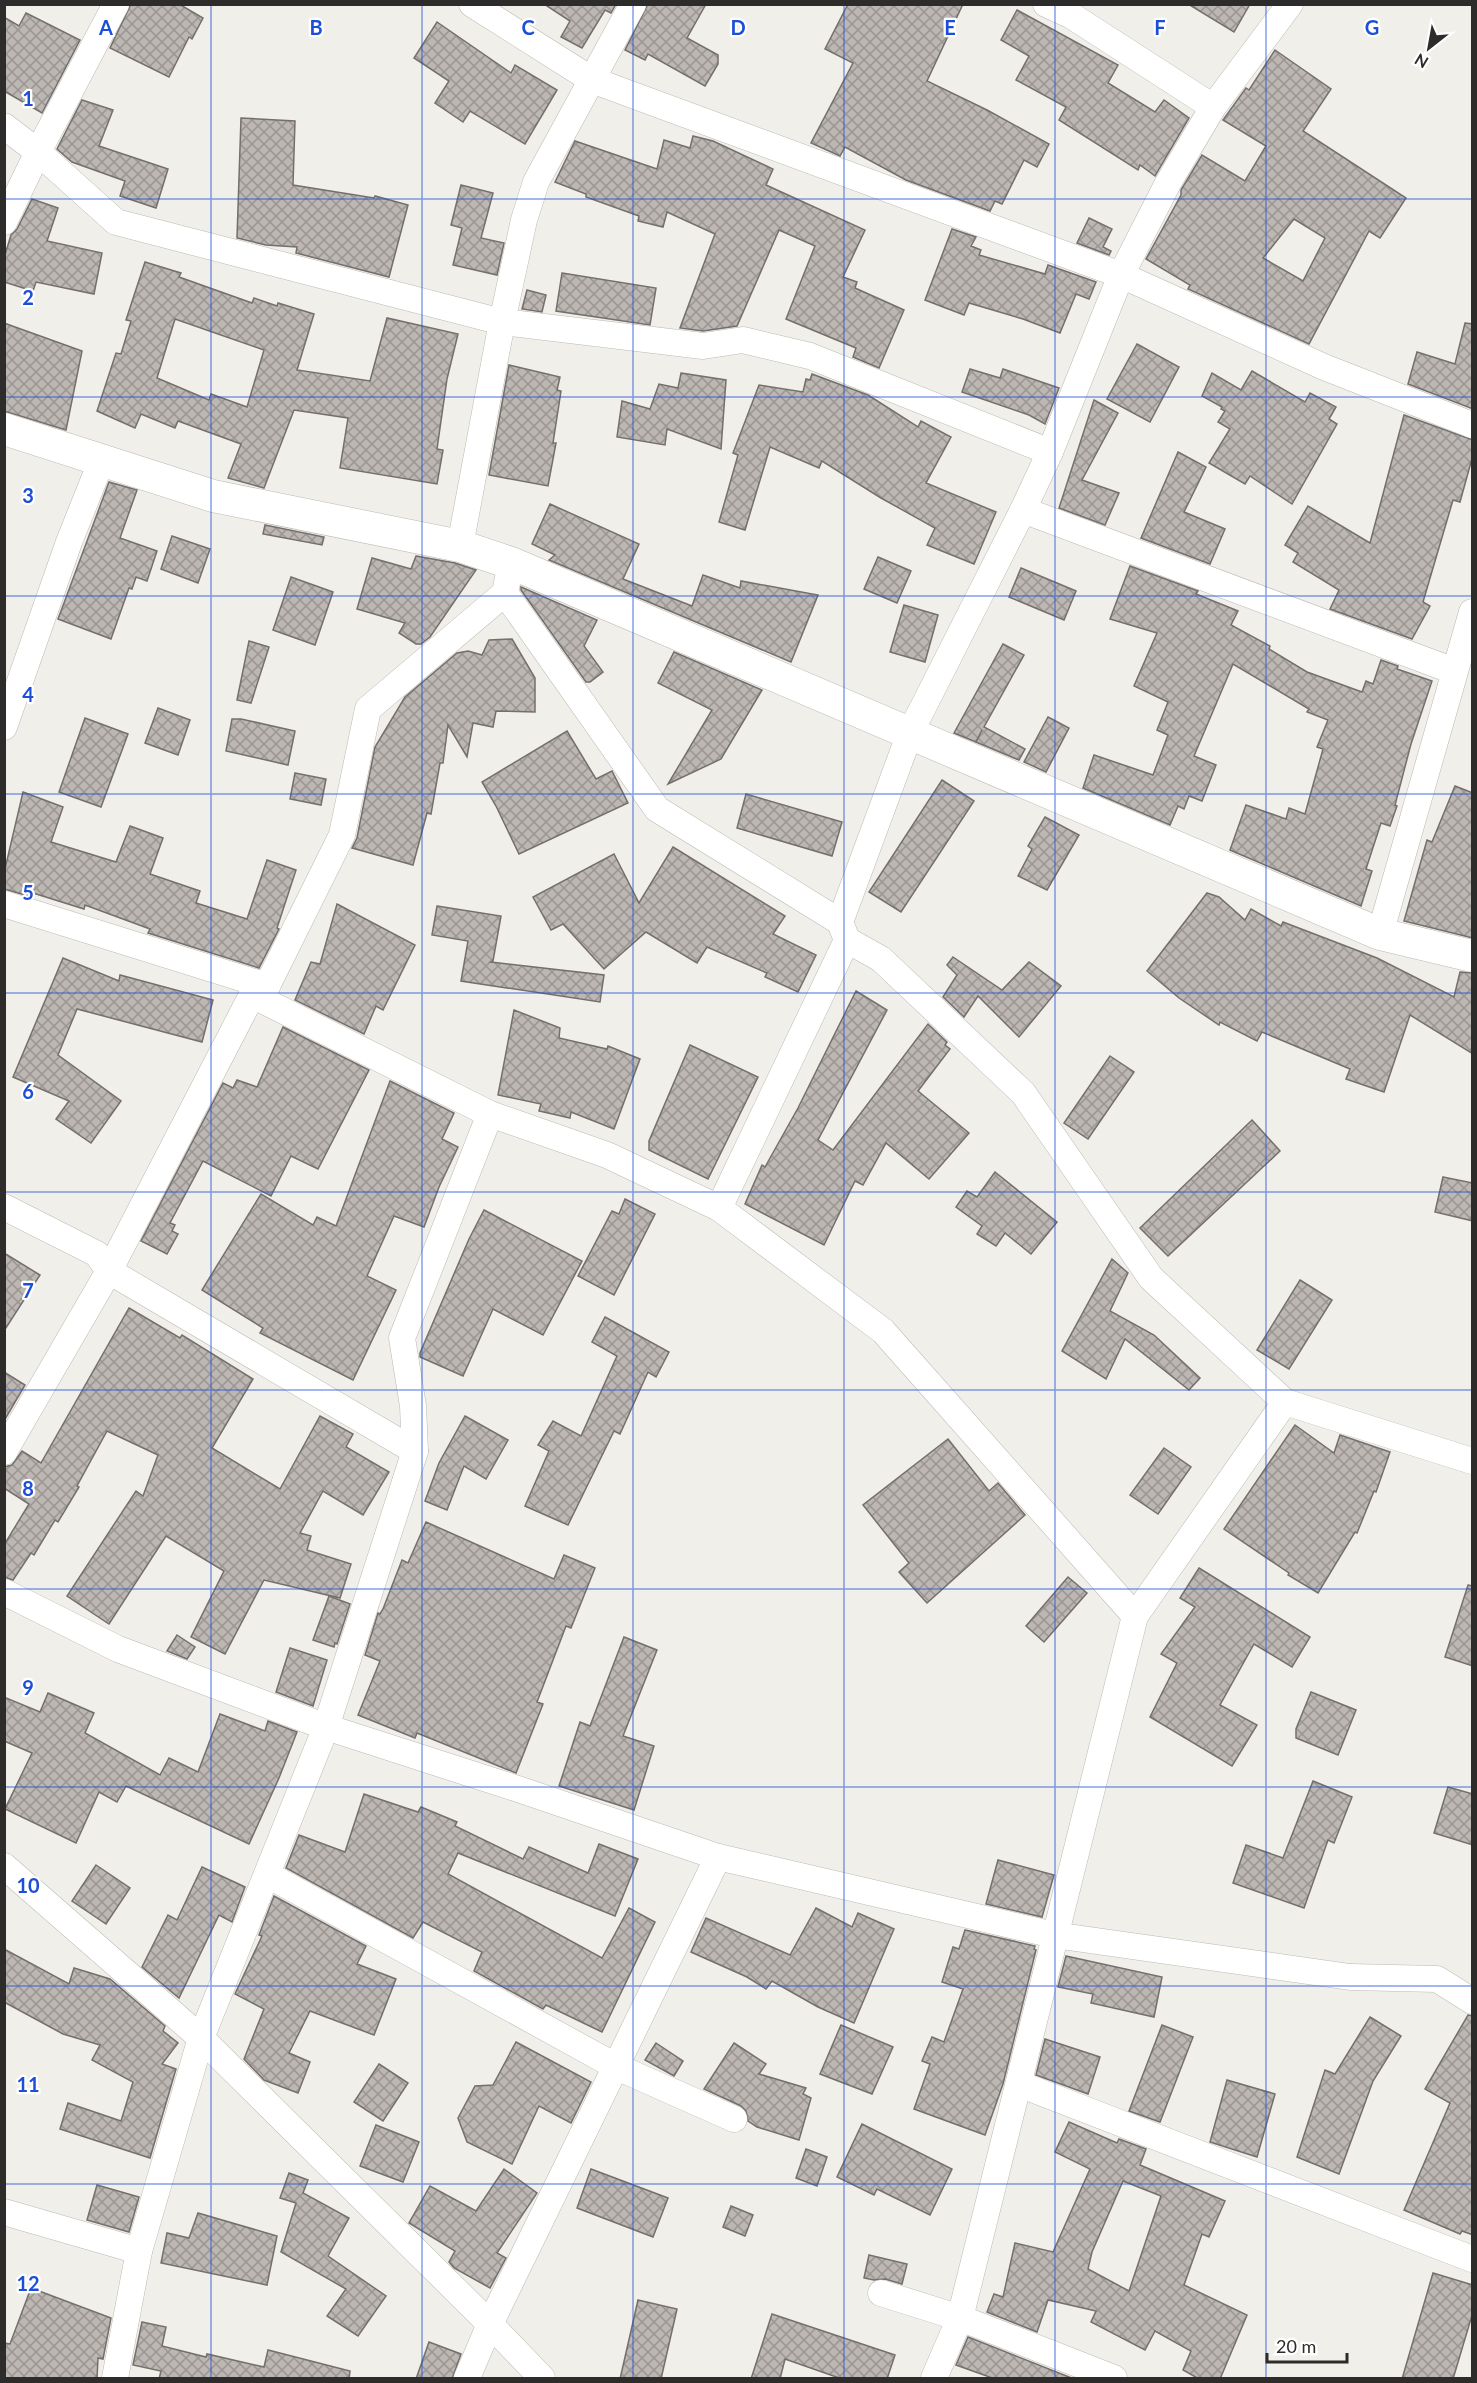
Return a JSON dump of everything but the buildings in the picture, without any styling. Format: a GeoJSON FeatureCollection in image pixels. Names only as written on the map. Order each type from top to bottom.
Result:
{"type":"FeatureCollection","features":[{"type":"Feature","properties":{"kind":"street"},"geometry":{"type":"LineString","coordinates":[[4,222],[116,4]]}},
{"type":"Feature","properties":{"kind":"street"},"geometry":{"type":"LineString","coordinates":[[472,4],[592,80],[1121,275],[1324,367],[1473,425]]}},
{"type":"Feature","properties":{"kind":"street"},"geometry":{"type":"LineString","coordinates":[[460,546],[502,322],[524,219],[536,182],[633,4]]}},
{"type":"Feature","properties":{"kind":"street"},"geometry":{"type":"LineString","coordinates":[[719,1208],[844,931],[910,733],[1050,452],[1121,275],[1168,183],[1213,107],[1290,4]]}},
{"type":"Feature","properties":{"kind":"street"},"geometry":{"type":"LineString","coordinates":[[1051,5],[1072,16],[1213,107]]}},
{"type":"Feature","properties":{"kind":"street"},"geometry":{"type":"LineString","coordinates":[[4,126],[38,152],[116,222],[502,322],[703,346],[742,340],[810,356],[1050,452]]}},
{"type":"Feature","properties":{"kind":"street"},"geometry":{"type":"LineString","coordinates":[[4,429],[101,462],[213,496],[460,546],[508,578],[910,733],[1380,934],[1473,956]]}},
{"type":"Feature","properties":{"kind":"street"},"geometry":{"type":"LineString","coordinates":[[4,726],[69,542],[101,462]]}},
{"type":"Feature","properties":{"kind":"street"},"geometry":{"type":"LineString","coordinates":[[1023,510],[1454,671]]}},
{"type":"Feature","properties":{"kind":"street"},"geometry":{"type":"LineString","coordinates":[[508,578],[657,809],[844,931],[881,959],[1023,1093],[1151,1278],[1285,1402],[1473,1461]]}},
{"type":"Feature","properties":{"kind":"street"},"geometry":{"type":"LineString","coordinates":[[4,1452],[110,1271],[342,835],[369,709],[508,578]]}},
{"type":"Feature","properties":{"kind":"street"},"geometry":{"type":"LineString","coordinates":[[1380,934],[1454,671],[1473,612]]}},
{"type":"Feature","properties":{"kind":"street"},"geometry":{"type":"LineString","coordinates":[[4,904],[260,990],[490,1114],[607,1155],[719,1208],[883,1330],[1135,1616]]}},
{"type":"Feature","properties":{"kind":"street"},"geometry":{"type":"LineString","coordinates":[[115,2379],[140,2251],[201,2038],[326,1728],[415,1450],[413,1406],[402,1338],[490,1114]]}},
{"type":"Feature","properties":{"kind":"street"},"geometry":{"type":"LineString","coordinates":[[4,1207],[97,1254],[110,1271],[415,1450]]}},
{"type":"Feature","properties":{"kind":"street"},"geometry":{"type":"LineString","coordinates":[[934,2379],[960,2318],[1135,1616],[1285,1402]]}},
{"type":"Feature","properties":{"kind":"street"},"geometry":{"type":"LineString","coordinates":[[4,1592],[118,1649],[326,1728],[515,1788],[718,1857],[1054,1935],[1350,1977],[1437,1979],[1473,2001]]}},
{"type":"Feature","properties":{"kind":"street"},"geometry":{"type":"LineString","coordinates":[[467,2379],[490,2324],[718,1857]]}},
{"type":"Feature","properties":{"kind":"street"},"geometry":{"type":"LineString","coordinates":[[4,1866],[201,2038],[490,2324],[542,2379]]}},
{"type":"Feature","properties":{"kind":"street"},"geometry":{"type":"LineString","coordinates":[[268,1875],[616,2067],[734,2119]]}},
{"type":"Feature","properties":{"kind":"street"},"geometry":{"type":"LineString","coordinates":[[1019,2084],[1473,2259]]}},
{"type":"Feature","properties":{"kind":"street"},"geometry":{"type":"LineString","coordinates":[[4,2212],[140,2251]]}},
{"type":"Feature","properties":{"kind":"street"},"geometry":{"type":"LineString","coordinates":[[881,2293],[960,2318],[1114,2379]]}}]}
